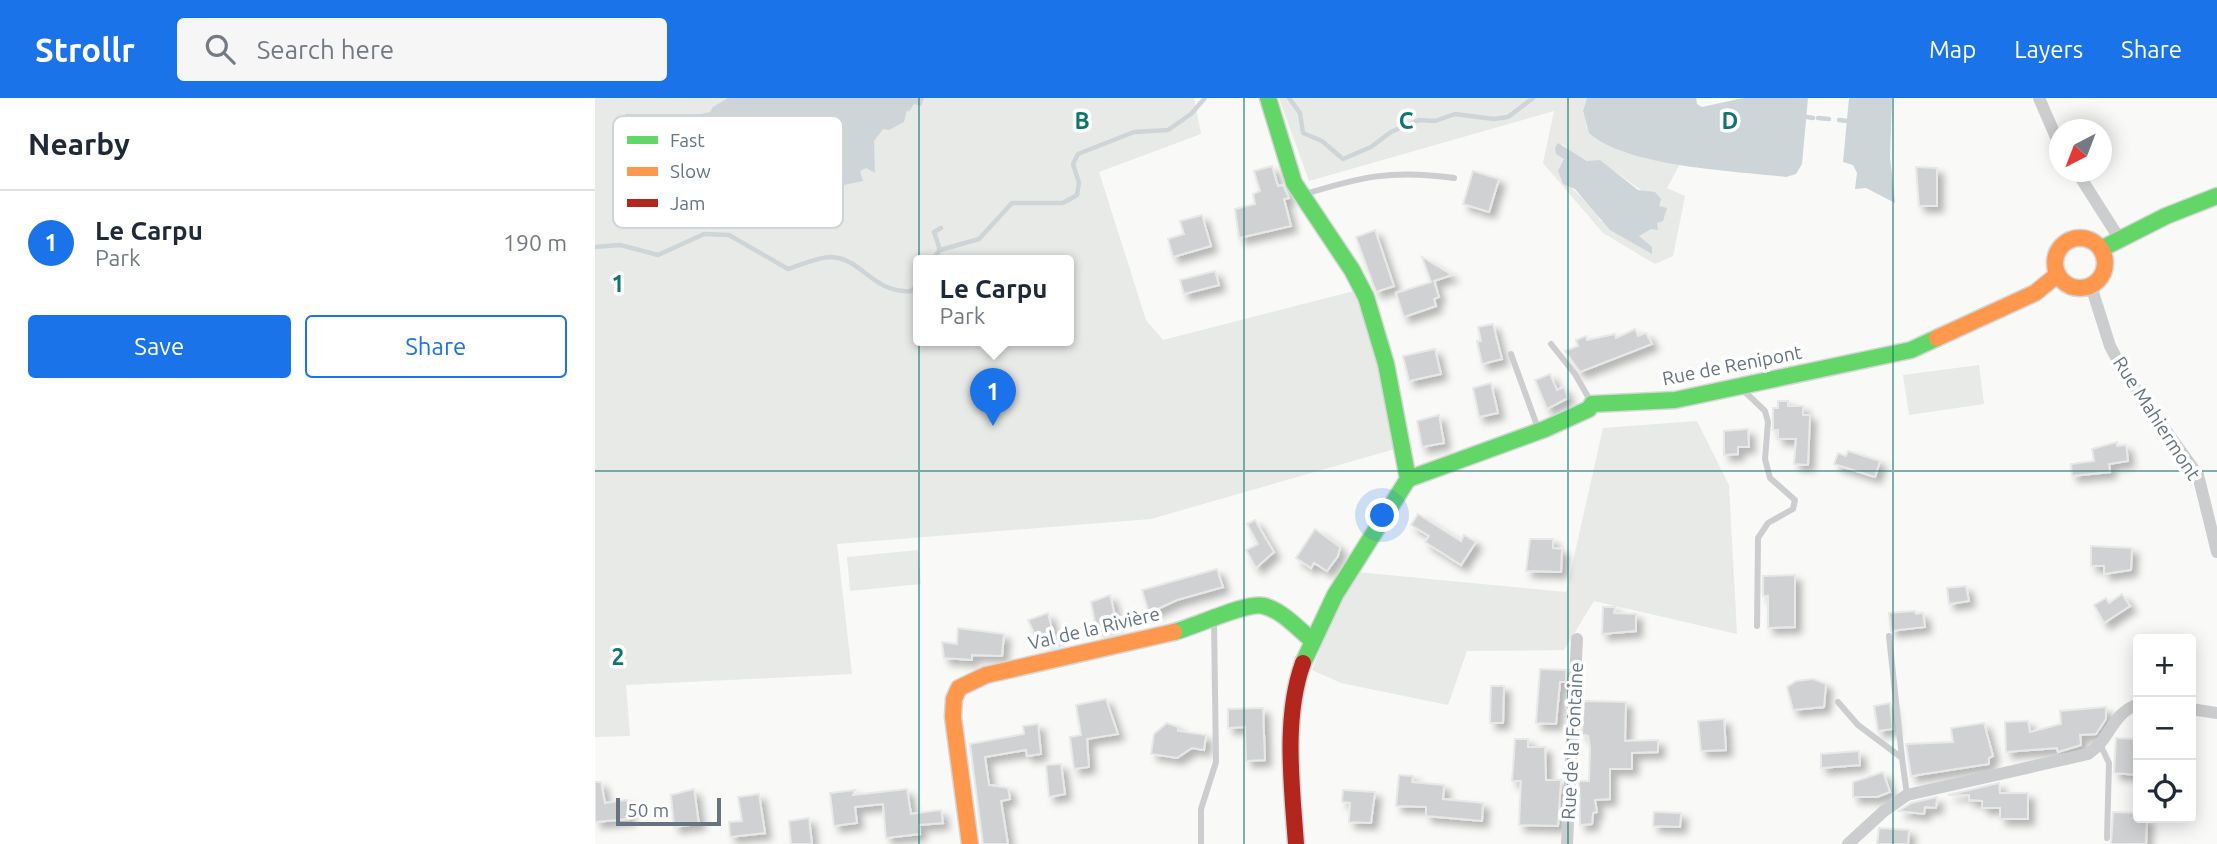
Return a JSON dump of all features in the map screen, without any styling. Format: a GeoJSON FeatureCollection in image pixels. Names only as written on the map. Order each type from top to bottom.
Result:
{"type":"FeatureCollection","features":[{"type":"Feature","properties":{"kind":"street"},"geometry":{"type":"LineString","coordinates":[[1268,98],[1290,171],[1301,195],[1335,241],[1366,297],[1385,362],[1408,479],[1313,641],[1301,670],[1295,719],[1292,791],[1296,844]]}},
{"type":"Feature","properties":{"kind":"street"},"geometry":{"type":"LineString","coordinates":[[2039,98],[2049,120]]}},
{"type":"Feature","properties":{"kind":"street"},"geometry":{"type":"LineString","coordinates":[[2083,182],[2119,238]]}},
{"type":"Feature","properties":{"kind":"street"},"geometry":{"type":"LineString","coordinates":[[2101,248],[2217,196]]}},
{"type":"Feature","properties":{"kind":"street"},"geometry":{"type":"LineString","coordinates":[[2079,238],[2087,239],[2101,248],[2104,270],[2091,286],[2072,287],[2057,275],[2055,258],[2063,244],[2079,238]]}},
{"type":"Feature","properties":{"kind":"street","name":"Rue de Renipont"},"geometry":{"type":"LineString","coordinates":[[1408,479],[1431,467],[1539,433],[1580,414],[1592,404],[1675,400],[1911,350],[2035,293],[2057,275]]}},
{"type":"Feature","properties":{"kind":"street","name":"Rue Mahiermont"},"geometry":{"type":"LineString","coordinates":[[2091,286],[2110,346],[2125,374],[2197,475],[2217,552]]}},
{"type":"Feature","properties":{"kind":"street","name":"Val de la Rivière"},"geometry":{"type":"LineString","coordinates":[[970,844],[953,697],[961,684],[986,674],[1169,633],[1214,619],[1240,607],[1262,605],[1278,612],[1313,641]]}},
{"type":"Feature","properties":{"kind":"street","name":"Rue de la Fontaine"},"geometry":{"type":"LineString","coordinates":[[1567,844],[1577,639]]}},
{"type":"Feature","properties":{"kind":"street"},"geometry":{"type":"LineString","coordinates":[[1849,844],[1884,811],[1907,796],[2088,754],[2100,744],[2116,717],[2133,707]]}},
{"type":"Feature","properties":{"kind":"street"},"geometry":{"type":"LineString","coordinates":[[2196,710],[2217,713]]}},
{"type":"Feature","properties":{"kind":"lane"},"geometry":{"type":"LineString","coordinates":[[1301,195],[1348,179],[1385,173],[1421,173],[1454,178]]}},
{"type":"Feature","properties":{"kind":"lane"},"geometry":{"type":"LineString","coordinates":[[1551,344],[1575,374],[1592,404]]}},
{"type":"Feature","properties":{"kind":"lane"},"geometry":{"type":"LineString","coordinates":[[1511,354],[1539,433]]}},
{"type":"Feature","properties":{"kind":"lane"},"geometry":{"type":"LineString","coordinates":[[1740,385],[1765,411],[1768,422],[1765,459],[1770,478],[1795,500],[1793,509],[1768,523],[1758,538],[1755,549],[1757,626]]}},
{"type":"Feature","properties":{"kind":"lane"},"geometry":{"type":"LineString","coordinates":[[1201,844],[1201,809],[1216,762],[1214,619]]}},
{"type":"Feature","properties":{"kind":"lane"},"geometry":{"type":"LineString","coordinates":[[1889,636],[1907,796]]}},
{"type":"Feature","properties":{"kind":"lane"},"geometry":{"type":"LineString","coordinates":[[1838,702],[1858,725],[1902,758]]}},
{"type":"Feature","properties":{"kind":"lane"},"geometry":{"type":"LineString","coordinates":[[2100,744],[2109,763],[2107,838]]}},
{"type":"Feature","properties":{"kind":"shaded area"},"geometry":{"type":"Polygon","coordinates":[[[595,98],[1194,98],[1201,134],[1099,172],[1146,320],[1163,340],[1354,291],[1372,341],[1395,449],[1151,519],[837,544],[852,674],[626,685],[630,736],[595,737],[595,98]]]}},
{"type":"Feature","properties":{"kind":"shaded area"},"geometry":{"type":"Polygon","coordinates":[[[728,98],[924,98],[921,106],[914,104],[909,112],[907,110],[904,122],[889,130],[883,129],[874,141],[875,173],[866,168],[860,171],[863,181],[843,185],[843,116],[625,114],[701,114],[710,112],[713,107],[728,98]]]}},
{"type":"Feature","properties":{"kind":"shaded area"},"geometry":{"type":"Polygon","coordinates":[[[1279,98],[1587,98],[1583,111],[1587,128],[1625,152],[1680,164],[1667,188],[1685,196],[1673,256],[1655,264],[1603,233],[1543,163],[1554,111],[1309,181],[1279,98]],[[1562,143],[1561,154],[1565,159],[1561,177],[1564,181],[1594,209],[1600,220],[1651,247],[1641,241],[1639,236],[1656,223],[1658,202],[1600,161],[1588,161],[1574,155],[1562,143]]]}},
{"type":"Feature","properties":{"kind":"shaded area"},"geometry":{"type":"Polygon","coordinates":[[[1587,98],[1696,98],[1697,104],[1702,107],[1743,98],[1808,98],[1802,164],[1796,174],[1786,177],[1683,166],[1629,153],[1606,144],[1589,133],[1583,111],[1587,98]]]}},
{"type":"Feature","properties":{"kind":"shaded area"},"geometry":{"type":"Polygon","coordinates":[[[1849,98],[1892,98],[1890,157],[1895,203],[1866,188],[1855,189],[1857,173],[1853,165],[1843,162],[1849,98]]]}},
{"type":"Feature","properties":{"kind":"shaded area"},"geometry":{"type":"Polygon","coordinates":[[[1558,143],[1587,161],[1600,160],[1638,190],[1655,192],[1661,199],[1659,206],[1667,208],[1663,221],[1657,223],[1658,230],[1651,229],[1639,236],[1652,247],[1652,254],[1610,230],[1575,189],[1563,184],[1558,171],[1564,159],[1556,154],[1558,143]]]}},
{"type":"Feature","properties":{"kind":"shaded area"},"geometry":{"type":"Polygon","coordinates":[[[1979,365],[1984,404],[1909,415],[1903,375],[1979,365]]]}},
{"type":"Feature","properties":{"kind":"shaded area"},"geometry":{"type":"Polygon","coordinates":[[[1697,421],[1729,485],[1737,634],[1594,601],[1564,650],[1467,651],[1448,705],[1341,683],[1312,670],[1329,625],[1357,572],[1566,592],[1603,428],[1697,421]]]}},
{"type":"Feature","properties":{"kind":"shaded area"},"geometry":{"type":"Polygon","coordinates":[[[918,550],[921,584],[850,591],[847,557],[918,550]]]}},
{"type":"Feature","properties":{"kind":"building"},"geometry":{"type":"Polygon","coordinates":[[[1272,166],[1278,186],[1283,185],[1289,198],[1284,199],[1291,226],[1239,238],[1235,209],[1255,204],[1253,194],[1260,191],[1254,171],[1272,166]]]}},
{"type":"Feature","properties":{"kind":"building"},"geometry":{"type":"Polygon","coordinates":[[[1916,167],[1937,168],[1937,206],[1919,206],[1916,167]]]}},
{"type":"Feature","properties":{"kind":"building"},"geometry":{"type":"Polygon","coordinates":[[[1473,171],[1499,179],[1489,212],[1463,204],[1473,171]]]}},
{"type":"Feature","properties":{"kind":"building"},"geometry":{"type":"Polygon","coordinates":[[[1202,215],[1211,246],[1173,257],[1168,239],[1184,234],[1180,221],[1202,215]]]}},
{"type":"Feature","properties":{"kind":"building"},"geometry":{"type":"Polygon","coordinates":[[[1375,230],[1394,286],[1376,292],[1356,237],[1375,230]]]}},
{"type":"Feature","properties":{"kind":"building"},"geometry":{"type":"Polygon","coordinates":[[[1422,257],[1452,275],[1434,281],[1439,297],[1434,299],[1436,306],[1404,317],[1396,293],[1431,282],[1422,257]]]}},
{"type":"Feature","properties":{"kind":"building"},"geometry":{"type":"Polygon","coordinates":[[[1215,271],[1219,285],[1184,294],[1180,280],[1215,271]]]}},
{"type":"Feature","properties":{"kind":"building"},"geometry":{"type":"Polygon","coordinates":[[[1493,324],[1502,359],[1482,364],[1477,341],[1481,341],[1478,327],[1493,324]]]}},
{"type":"Feature","properties":{"kind":"building"},"geometry":{"type":"Polygon","coordinates":[[[1635,329],[1638,336],[1646,333],[1652,344],[1580,372],[1565,351],[1578,346],[1576,340],[1586,336],[1587,340],[1615,334],[1616,338],[1635,329]]]}},
{"type":"Feature","properties":{"kind":"building"},"geometry":{"type":"Polygon","coordinates":[[[1435,349],[1441,374],[1409,381],[1403,356],[1435,349]]]}},
{"type":"Feature","properties":{"kind":"building"},"geometry":{"type":"Polygon","coordinates":[[[1550,374],[1557,390],[1564,387],[1568,398],[1547,409],[1535,380],[1550,374]]]}},
{"type":"Feature","properties":{"kind":"building"},"geometry":{"type":"Polygon","coordinates":[[[1491,383],[1498,413],[1479,417],[1473,388],[1491,383]]]}},
{"type":"Feature","properties":{"kind":"building"},"geometry":{"type":"Polygon","coordinates":[[[1778,401],[1788,401],[1788,406],[1803,406],[1803,415],[1810,415],[1808,465],[1794,464],[1796,439],[1778,439],[1778,430],[1773,430],[1773,408],[1778,408],[1778,401]]]}},
{"type":"Feature","properties":{"kind":"building"},"geometry":{"type":"Polygon","coordinates":[[[1439,415],[1444,443],[1422,447],[1417,421],[1439,415]]]}},
{"type":"Feature","properties":{"kind":"building"},"geometry":{"type":"Polygon","coordinates":[[[1748,429],[1749,447],[1738,447],[1738,454],[1724,455],[1724,431],[1748,429]]]}},
{"type":"Feature","properties":{"kind":"building"},"geometry":{"type":"Polygon","coordinates":[[[2117,442],[2117,446],[2126,445],[2128,461],[2109,464],[2110,472],[2072,476],[2071,464],[2094,461],[2092,449],[2117,442]]]}},
{"type":"Feature","properties":{"kind":"building"},"geometry":{"type":"Polygon","coordinates":[[[1848,451],[1880,461],[1875,477],[1834,464],[1838,453],[1846,456],[1848,451]]]}},
{"type":"Feature","properties":{"kind":"building"},"geometry":{"type":"Polygon","coordinates":[[[1418,514],[1461,541],[1464,535],[1476,542],[1461,565],[1425,542],[1429,536],[1411,525],[1418,514]]]}},
{"type":"Feature","properties":{"kind":"building"},"geometry":{"type":"Polygon","coordinates":[[[1255,520],[1274,552],[1256,568],[1246,550],[1258,544],[1247,524],[1255,520]]]}},
{"type":"Feature","properties":{"kind":"building"},"geometry":{"type":"Polygon","coordinates":[[[1315,529],[1340,547],[1338,556],[1327,571],[1314,563],[1311,568],[1296,558],[1315,529]]]}},
{"type":"Feature","properties":{"kind":"building"},"geometry":{"type":"Polygon","coordinates":[[[1530,539],[1553,539],[1553,548],[1562,549],[1561,572],[1526,571],[1530,539]]]}},
{"type":"Feature","properties":{"kind":"building"},"geometry":{"type":"Polygon","coordinates":[[[2091,546],[2132,548],[2131,570],[2104,574],[2104,566],[2091,566],[2091,546]]]}},
{"type":"Feature","properties":{"kind":"building"},"geometry":{"type":"Polygon","coordinates":[[[1217,569],[1223,587],[1177,600],[1149,613],[1142,590],[1217,569]]]}},
{"type":"Feature","properties":{"kind":"building"},"geometry":{"type":"Polygon","coordinates":[[[1795,575],[1795,627],[1768,628],[1768,596],[1763,596],[1763,576],[1795,575]]]}},
{"type":"Feature","properties":{"kind":"building"},"geometry":{"type":"Polygon","coordinates":[[[1966,586],[1969,601],[1949,604],[1947,588],[1966,586]]]}},
{"type":"Feature","properties":{"kind":"building"},"geometry":{"type":"Polygon","coordinates":[[[2122,594],[2130,606],[2104,623],[2094,605],[2106,598],[2109,603],[2122,594]]]}},
{"type":"Feature","properties":{"kind":"building"},"geometry":{"type":"Polygon","coordinates":[[[1110,595],[1117,623],[1096,628],[1091,602],[1110,595]]]}},
{"type":"Feature","properties":{"kind":"building"},"geometry":{"type":"Polygon","coordinates":[[[1603,607],[1615,607],[1614,613],[1636,614],[1636,631],[1602,634],[1603,607]]]}},
{"type":"Feature","properties":{"kind":"building"},"geometry":{"type":"Polygon","coordinates":[[[1915,611],[1916,614],[1923,613],[1925,627],[1891,631],[1889,613],[1915,611]]]}},
{"type":"Feature","properties":{"kind":"building"},"geometry":{"type":"Polygon","coordinates":[[[1048,613],[1054,638],[1038,641],[1028,620],[1048,613]]]}},
{"type":"Feature","properties":{"kind":"building"},"geometry":{"type":"Polygon","coordinates":[[[958,628],[1004,634],[1002,656],[972,655],[972,660],[944,658],[942,642],[957,644],[958,628]]]}},
{"type":"Feature","properties":{"kind":"building"},"geometry":{"type":"Polygon","coordinates":[[[1540,669],[1566,670],[1566,682],[1560,682],[1556,724],[1536,723],[1540,669]]]}},
{"type":"Feature","properties":{"kind":"building"},"geometry":{"type":"Polygon","coordinates":[[[1813,679],[1826,684],[1824,707],[1793,710],[1787,687],[1796,681],[1813,679]]]}},
{"type":"Feature","properties":{"kind":"building"},"geometry":{"type":"Polygon","coordinates":[[[1491,686],[1504,686],[1503,723],[1490,723],[1491,686]]]}},
{"type":"Feature","properties":{"kind":"building"},"geometry":{"type":"Polygon","coordinates":[[[1106,699],[1118,734],[1087,739],[1089,767],[1074,769],[1070,737],[1081,735],[1076,705],[1106,699]]]}},
{"type":"Feature","properties":{"kind":"building"},"geometry":{"type":"Polygon","coordinates":[[[1584,701],[1626,702],[1625,741],[1658,740],[1658,752],[1632,753],[1632,769],[1610,769],[1610,799],[1595,800],[1597,812],[1593,813],[1592,824],[1580,825],[1579,781],[1589,781],[1590,748],[1588,736],[1582,734],[1584,701]]]}},
{"type":"Feature","properties":{"kind":"building"},"geometry":{"type":"Polygon","coordinates":[[[1890,703],[1893,729],[1878,731],[1874,706],[1890,703]]]}},
{"type":"Feature","properties":{"kind":"building"},"geometry":{"type":"Polygon","coordinates":[[[2106,707],[2106,719],[2096,734],[2080,735],[2081,745],[2058,752],[2057,748],[2006,752],[2005,722],[2028,721],[2030,732],[2061,724],[2060,711],[2106,707]]]}},
{"type":"Feature","properties":{"kind":"building"},"geometry":{"type":"Polygon","coordinates":[[[1263,708],[1265,760],[1246,761],[1245,727],[1228,728],[1228,709],[1263,708]]]}},
{"type":"Feature","properties":{"kind":"building"},"geometry":{"type":"Polygon","coordinates":[[[1724,719],[1726,750],[1701,751],[1698,721],[1724,719]]]}},
{"type":"Feature","properties":{"kind":"building"},"geometry":{"type":"Polygon","coordinates":[[[1167,723],[1178,727],[1178,731],[1206,735],[1204,750],[1192,748],[1177,758],[1151,754],[1154,734],[1167,723]]]}},
{"type":"Feature","properties":{"kind":"building"},"geometry":{"type":"Polygon","coordinates":[[[1984,723],[1993,756],[1989,758],[1989,764],[1911,776],[1906,744],[1953,742],[1951,728],[1984,723]]]}},
{"type":"Feature","properties":{"kind":"building"},"geometry":{"type":"Polygon","coordinates":[[[1038,724],[1041,754],[1027,756],[1026,750],[985,757],[989,785],[1008,788],[1010,799],[1001,801],[1008,844],[983,844],[970,744],[1024,734],[1023,726],[1038,724]]]}},
{"type":"Feature","properties":{"kind":"building"},"geometry":{"type":"Polygon","coordinates":[[[2116,738],[2133,739],[2133,775],[2114,773],[2116,738]]]}},
{"type":"Feature","properties":{"kind":"building"},"geometry":{"type":"Polygon","coordinates":[[[1515,739],[1528,739],[1528,747],[1545,747],[1546,780],[1561,780],[1558,826],[1519,825],[1521,781],[1512,781],[1515,739]]]}},
{"type":"Feature","properties":{"kind":"building"},"geometry":{"type":"Polygon","coordinates":[[[1859,751],[1860,765],[1821,768],[1821,754],[1859,751]]]}},
{"type":"Feature","properties":{"kind":"building"},"geometry":{"type":"Polygon","coordinates":[[[1061,764],[1065,794],[1049,797],[1046,765],[1061,764]]]}},
{"type":"Feature","properties":{"kind":"building"},"geometry":{"type":"Polygon","coordinates":[[[1883,772],[1890,792],[1877,797],[1853,797],[1853,782],[1883,772]]]}},
{"type":"Feature","properties":{"kind":"building"},"geometry":{"type":"Polygon","coordinates":[[[1399,775],[1413,776],[1412,782],[1444,785],[1443,799],[1483,803],[1482,821],[1426,816],[1426,807],[1396,806],[1399,775]]]}},
{"type":"Feature","properties":{"kind":"building"},"geometry":{"type":"Polygon","coordinates":[[[595,782],[601,782],[605,803],[627,800],[629,819],[595,822],[595,782]]]}},
{"type":"Feature","properties":{"kind":"building"},"geometry":{"type":"Polygon","coordinates":[[[1999,783],[2000,793],[2028,793],[2028,819],[2000,819],[2000,808],[1982,808],[1982,801],[1969,800],[1969,795],[1948,795],[1999,783]]]}},
{"type":"Feature","properties":{"kind":"building"},"geometry":{"type":"Polygon","coordinates":[[[694,789],[699,824],[674,827],[671,795],[694,789]]]}},
{"type":"Feature","properties":{"kind":"building"},"geometry":{"type":"Polygon","coordinates":[[[907,789],[911,814],[941,810],[943,823],[919,825],[920,834],[886,838],[883,804],[855,807],[857,823],[834,826],[830,793],[855,790],[853,795],[907,789]]]}},
{"type":"Feature","properties":{"kind":"building"},"geometry":{"type":"Polygon","coordinates":[[[1343,790],[1375,792],[1371,823],[1349,822],[1350,803],[1342,802],[1343,790]]]}},
{"type":"Feature","properties":{"kind":"building"},"geometry":{"type":"Polygon","coordinates":[[[759,794],[765,833],[730,837],[729,822],[742,821],[738,797],[759,794]]]}},
{"type":"Feature","properties":{"kind":"building"},"geometry":{"type":"Polygon","coordinates":[[[1937,797],[1936,808],[1925,807],[1924,814],[1899,811],[1911,803],[1937,797]]]}},
{"type":"Feature","properties":{"kind":"building"},"geometry":{"type":"Polygon","coordinates":[[[1654,812],[1681,813],[1680,827],[1653,826],[1654,812]]]}},
{"type":"Feature","properties":{"kind":"building"},"geometry":{"type":"Polygon","coordinates":[[[2113,812],[2133,813],[2133,823],[2147,823],[2146,844],[2111,844],[2113,812]]]}},
{"type":"Feature","properties":{"kind":"building"},"geometry":{"type":"Polygon","coordinates":[[[809,818],[812,844],[791,844],[789,821],[809,818]]]}},
{"type":"Feature","properties":{"kind":"building"},"geometry":{"type":"Polygon","coordinates":[[[1879,828],[1909,830],[1908,844],[1877,844],[1879,828]]]}},
{"type":"Feature","properties":{"kind":"waterway"},"geometry":{"type":"LineString","coordinates":[[936,255],[940,250],[979,239],[1012,203],[1063,203],[1077,195],[1079,183],[1073,164],[1078,154],[1134,132],[1168,130],[1191,114],[1205,98]]}},
{"type":"Feature","properties":{"kind":"waterway"},"geometry":{"type":"LineString","coordinates":[[1289,98],[1300,113],[1303,133],[1322,141],[1343,159],[1371,147],[1391,132],[1419,120],[1435,121],[1455,114],[1494,119],[1508,117],[1533,98]]}},
{"type":"Feature","properties":{"kind":"waterway"},"geometry":{"type":"LineString","coordinates":[[1807,117],[1813,118]]}},
{"type":"Feature","properties":{"kind":"waterway"},"geometry":{"type":"LineString","coordinates":[[1818,118],[1829,119]]}},
{"type":"Feature","properties":{"kind":"waterway"},"geometry":{"type":"LineString","coordinates":[[1839,120],[1847,121]]}},
{"type":"Feature","properties":{"kind":"waterway"},"geometry":{"type":"LineString","coordinates":[[940,250],[934,232],[941,228]]}},
{"type":"Feature","properties":{"kind":"waterway"},"geometry":{"type":"LineString","coordinates":[[595,247],[620,245],[658,255],[704,234],[729,235],[788,269],[831,257],[851,263],[887,287],[898,290],[913,289]]}},
{"type":"Feature","properties":{"kind":"traffic: fast"},"geometry":{"type":"LineString","coordinates":[[1268,98],[1294,183],[1352,270],[1366,297],[1386,364],[1408,479],[1335,595],[1303,663]]}},
{"type":"Feature","properties":{"kind":"traffic: fast"},"geometry":{"type":"LineString","coordinates":[[2101,249],[2166,216],[2217,196]]}},
{"type":"Feature","properties":{"kind":"traffic: fast"},"geometry":{"type":"LineString","coordinates":[[1408,479],[1545,429],[1589,409],[1592,404],[1675,400],[1911,350],[1937,338]]}},
{"type":"Feature","properties":{"kind":"traffic: fast"},"geometry":{"type":"LineString","coordinates":[[1174,632],[1256,605],[1278,612],[1313,641]]}},
{"type":"Feature","properties":{"kind":"traffic: slow"},"geometry":{"type":"LineString","coordinates":[[2080,238],[2098,245],[2105,263],[2098,281],[2080,288],[2062,281],[2055,263],[2062,245],[2080,238]]}},
{"type":"Feature","properties":{"kind":"traffic: slow"},"geometry":{"type":"LineString","coordinates":[[1937,338],[2035,293],[2057,275]]}},
{"type":"Feature","properties":{"kind":"traffic: slow"},"geometry":{"type":"LineString","coordinates":[[970,844],[953,717],[954,699],[959,688],[986,675],[1174,632]]}},
{"type":"Feature","properties":{"kind":"traffic: jam"},"geometry":{"type":"LineString","coordinates":[[1296,844],[1291,729],[1293,706],[1303,663]]}},
{"type":"Feature","properties":{"kind":"place","name":"Le Carpu"},"geometry":{"type":"Point","coordinates":[993,426]}}]}
